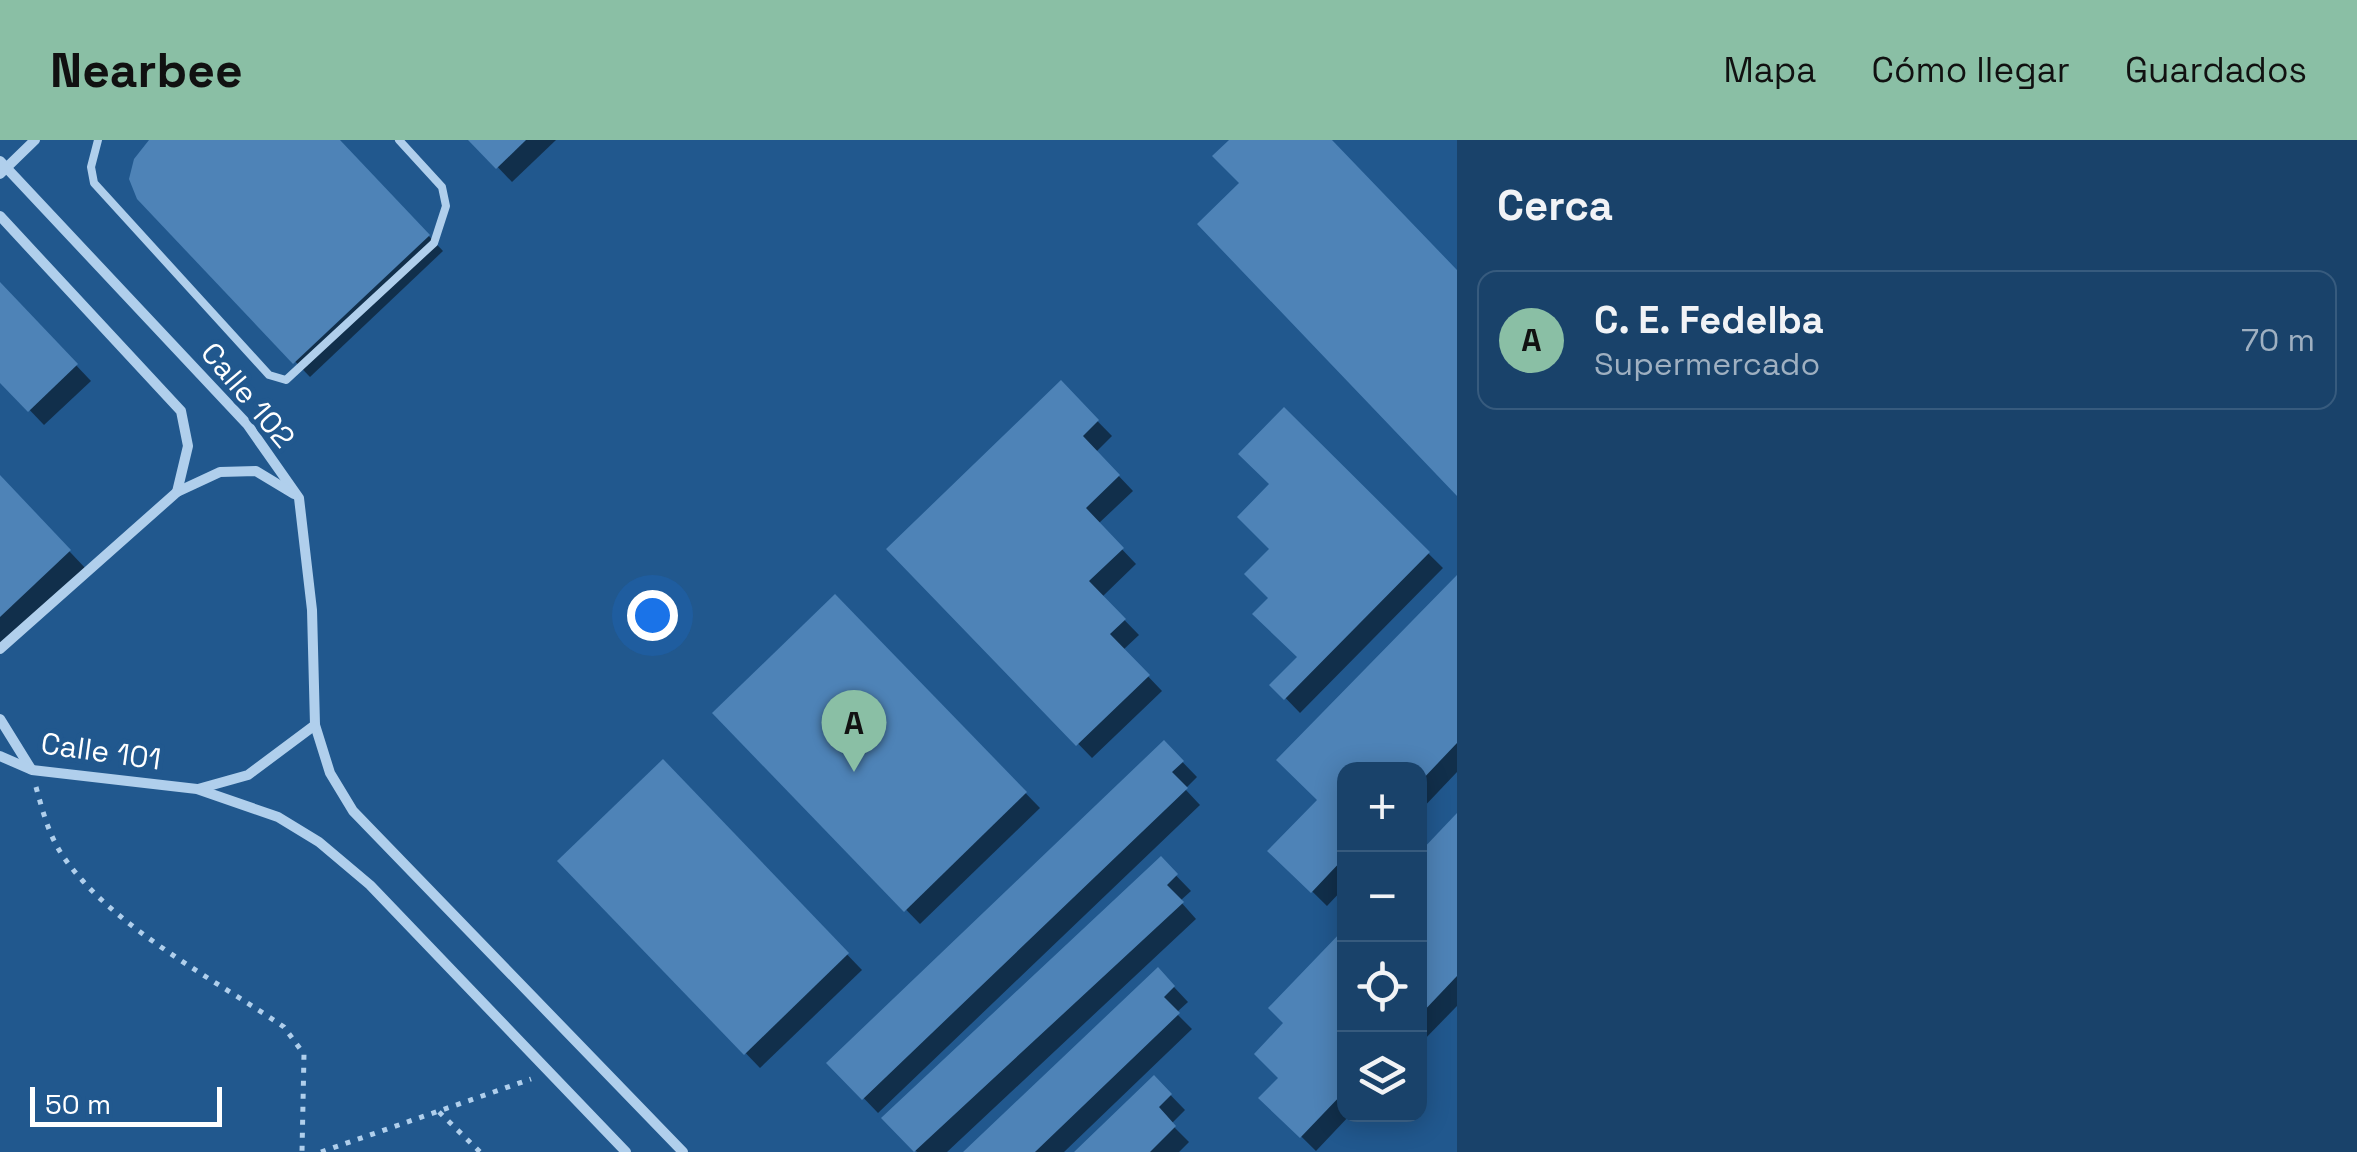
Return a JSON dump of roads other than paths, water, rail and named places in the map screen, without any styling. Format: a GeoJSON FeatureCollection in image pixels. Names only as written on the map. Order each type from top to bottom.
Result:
{"type":"FeatureCollection","features":[{"type":"Feature","properties":{"kind":"street"},"geometry":{"type":"LineString","coordinates":[[2,168],[35,140]]}},
{"type":"Feature","properties":{"kind":"street","name":"Calle 102"},"geometry":{"type":"LineString","coordinates":[[2,168],[247,424],[299,498],[312,610],[315,725],[330,773],[353,810],[683,1152]]}},
{"type":"Feature","properties":{"kind":"street","name":"Calle 102"},"geometry":{"type":"LineString","coordinates":[[0,216],[181,411],[188,446],[178,492]]}},
{"type":"Feature","properties":{"kind":"street"},"geometry":{"type":"LineString","coordinates":[[0,650],[178,492],[220,472],[256,471],[299,498]]}},
{"type":"Feature","properties":{"kind":"street"},"geometry":{"type":"LineString","coordinates":[[0,719],[32,770]]}},
{"type":"Feature","properties":{"kind":"street"},"geometry":{"type":"LineString","coordinates":[[198,789],[248,775],[315,725]]}},
{"type":"Feature","properties":{"kind":"street","name":"Calle 101"},"geometry":{"type":"LineString","coordinates":[[0,756],[32,770],[198,789]]}},
{"type":"Feature","properties":{"kind":"street"},"geometry":{"type":"LineString","coordinates":[[198,789],[278,817],[318,842],[370,886],[626,1152]]}},
{"type":"Feature","properties":{"kind":"lane"},"geometry":{"type":"LineString","coordinates":[[98,140],[90,167],[94,183],[268,375],[286,380],[434,243],[443,224],[442,187],[399,140]]}},
{"type":"Feature","properties":{"kind":"place","name":"C. E. Fedelba"},"geometry":{"type":"Point","coordinates":[854,772]}}]}
